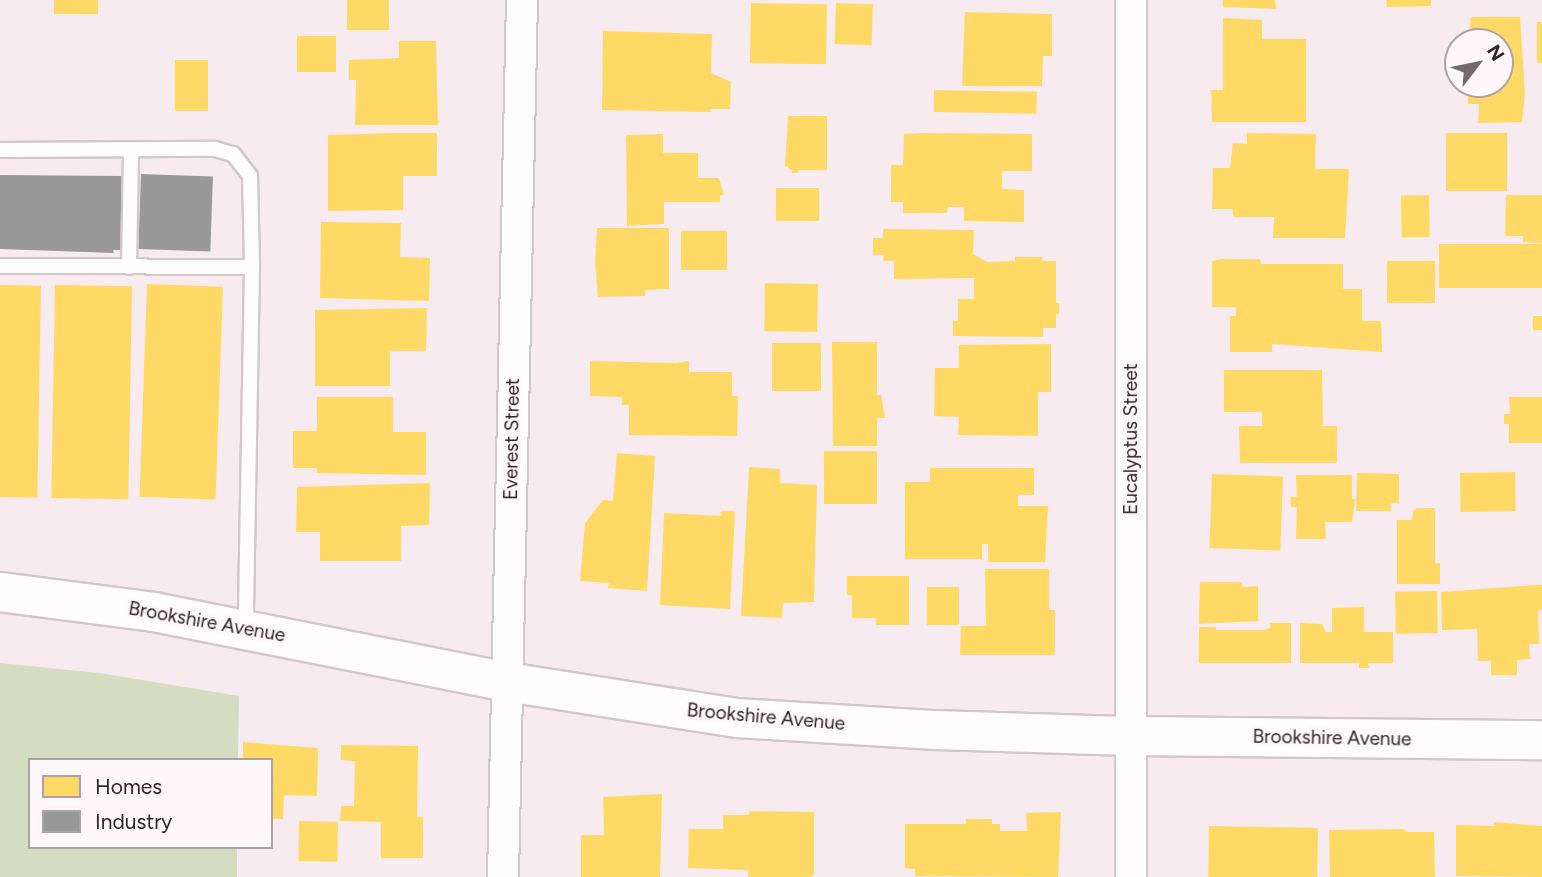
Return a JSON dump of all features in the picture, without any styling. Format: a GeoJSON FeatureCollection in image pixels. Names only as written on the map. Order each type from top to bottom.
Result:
{"type":"FeatureCollection","features":[{"type":"Feature","properties":{"kind":"street","name":"Everest Street"},"geometry":{"type":"LineString","coordinates":[[503,877],[522,0]]}},
{"type":"Feature","properties":{"kind":"street","name":"Eucalyptus Street"},"geometry":{"type":"LineString","coordinates":[[1131,0],[1131,877]]}},
{"type":"Feature","properties":{"kind":"street","name":"Brookshire Avenue"},"geometry":{"type":"LineString","coordinates":[[0,592],[83,601],[246,628],[507,682],[737,718],[936,730],[1131,736],[1542,740]]}},
{"type":"Feature","properties":{"kind":"lane"},"geometry":{"type":"LineString","coordinates":[[129,267],[131,149]]}},
{"type":"Feature","properties":{"kind":"lane"},"geometry":{"type":"LineString","coordinates":[[0,150],[215,149],[233,154],[243,164],[253,184],[246,628]]}},
{"type":"Feature","properties":{"kind":"lane"},"geometry":{"type":"LineString","coordinates":[[0,266],[252,267]]}},
{"type":"Feature","properties":{"kind":"green space"},"geometry":{"type":"Polygon","coordinates":[[[0,663],[99,673],[239,696],[238,758],[28,758],[28,849],[237,849],[237,877],[0,877],[0,663]]]}},
{"type":"Feature","properties":{"kind":"building: Homes"},"geometry":{"type":"Polygon","coordinates":[[[54,0],[98,0],[98,14],[54,14],[54,0]]]}},
{"type":"Feature","properties":{"kind":"building: Homes"},"geometry":{"type":"Polygon","coordinates":[[[347,0],[389,0],[389,30],[347,30],[347,0]]]}},
{"type":"Feature","properties":{"kind":"building: Homes"},"geometry":{"type":"Polygon","coordinates":[[[1223,0],[1275,0],[1276,9],[1223,7],[1223,0]]]}},
{"type":"Feature","properties":{"kind":"building: Homes"},"geometry":{"type":"Polygon","coordinates":[[[1386,0],[1431,0],[1431,6],[1387,7],[1386,0]]]}},
{"type":"Feature","properties":{"kind":"building: Homes"},"geometry":{"type":"Polygon","coordinates":[[[751,3],[827,4],[826,64],[750,63],[751,3]]]}},
{"type":"Feature","properties":{"kind":"building: Homes"},"geometry":{"type":"Polygon","coordinates":[[[836,3],[873,4],[872,45],[835,44],[836,3]]]}},
{"type":"Feature","properties":{"kind":"building: Homes"},"geometry":{"type":"Polygon","coordinates":[[[965,12],[1052,14],[1052,56],[1043,56],[1042,86],[962,86],[965,12]]]}},
{"type":"Feature","properties":{"kind":"building: Homes"},"geometry":{"type":"Polygon","coordinates":[[[1471,17],[1520,17],[1525,94],[1522,122],[1478,123],[1479,104],[1468,104],[1468,98],[1514,98],[1514,28],[1470,28],[1471,17]]]}},
{"type":"Feature","properties":{"kind":"building: Homes"},"geometry":{"type":"Polygon","coordinates":[[[1223,18],[1262,20],[1262,39],[1306,39],[1306,122],[1212,122],[1211,90],[1223,90],[1223,18]]]}},
{"type":"Feature","properties":{"kind":"building: Homes"},"geometry":{"type":"Polygon","coordinates":[[[1537,22],[1542,22],[1542,63],[1537,63],[1537,22]]]}},
{"type":"Feature","properties":{"kind":"building: Homes"},"geometry":{"type":"Polygon","coordinates":[[[603,31],[712,34],[711,73],[731,82],[730,109],[710,109],[710,112],[602,110],[603,31]]]}},
{"type":"Feature","properties":{"kind":"building: Homes"},"geometry":{"type":"Polygon","coordinates":[[[297,36],[336,36],[336,72],[297,72],[297,36]]]}},
{"type":"Feature","properties":{"kind":"building: Homes"},"geometry":{"type":"Polygon","coordinates":[[[399,41],[436,41],[438,125],[355,125],[356,80],[349,80],[349,60],[399,58],[399,41]]]}},
{"type":"Feature","properties":{"kind":"building: Homes"},"geometry":{"type":"Polygon","coordinates":[[[175,60],[208,60],[208,111],[175,111],[175,60]]]}},
{"type":"Feature","properties":{"kind":"building: Homes"},"geometry":{"type":"Polygon","coordinates":[[[934,90],[1037,92],[1037,114],[934,112],[934,90]]]}},
{"type":"Feature","properties":{"kind":"building: Homes"},"geometry":{"type":"Polygon","coordinates":[[[788,116],[827,116],[827,170],[798,170],[798,173],[792,173],[792,170],[785,166],[788,116]]]}},
{"type":"Feature","properties":{"kind":"building: Homes"},"geometry":{"type":"Polygon","coordinates":[[[437,133],[437,176],[403,176],[403,210],[328,211],[328,135],[437,133]]]}},
{"type":"Feature","properties":{"kind":"building: Homes"},"geometry":{"type":"Polygon","coordinates":[[[1247,133],[1316,134],[1315,169],[1349,169],[1345,238],[1273,238],[1274,217],[1233,217],[1233,209],[1212,209],[1213,168],[1230,168],[1233,143],[1247,144],[1247,133]]]}},
{"type":"Feature","properties":{"kind":"building: Homes"},"geometry":{"type":"Polygon","coordinates":[[[1446,133],[1507,133],[1507,191],[1446,191],[1446,133]]]}},
{"type":"Feature","properties":{"kind":"building: Homes"},"geometry":{"type":"Polygon","coordinates":[[[663,134],[663,153],[698,153],[698,178],[719,178],[724,195],[720,195],[720,202],[664,202],[664,224],[627,226],[626,135],[663,134]]]}},
{"type":"Feature","properties":{"kind":"building: Homes"},"geometry":{"type":"Polygon","coordinates":[[[904,134],[1032,134],[1032,171],[1002,171],[1002,189],[1024,190],[1024,222],[964,221],[964,207],[948,207],[947,213],[903,213],[903,202],[891,202],[891,165],[903,165],[904,134]]]}},
{"type":"Feature","properties":{"kind":"building: Homes"},"geometry":{"type":"Polygon","coordinates":[[[776,188],[819,188],[819,221],[776,221],[776,188]]]}},
{"type":"Feature","properties":{"kind":"building: Homes"},"geometry":{"type":"Polygon","coordinates":[[[1401,195],[1429,195],[1430,237],[1402,237],[1401,195]]]}},
{"type":"Feature","properties":{"kind":"building: Homes"},"geometry":{"type":"Polygon","coordinates":[[[1506,195],[1542,195],[1542,243],[1523,242],[1523,236],[1505,236],[1506,195]]]}},
{"type":"Feature","properties":{"kind":"building: Homes"},"geometry":{"type":"Polygon","coordinates":[[[321,222],[401,223],[400,257],[430,258],[429,301],[320,298],[321,222]]]}},
{"type":"Feature","properties":{"kind":"building: Homes"},"geometry":{"type":"Polygon","coordinates":[[[597,228],[669,228],[669,289],[645,290],[645,296],[598,297],[595,261],[597,228]]]}},
{"type":"Feature","properties":{"kind":"building: Homes"},"geometry":{"type":"Polygon","coordinates":[[[883,229],[974,230],[973,254],[987,262],[1015,261],[1015,257],[1042,257],[1042,261],[1056,261],[1056,303],[1059,303],[1059,314],[1056,314],[1056,328],[1043,328],[1043,337],[953,336],[953,321],[958,321],[958,299],[974,299],[974,278],[894,279],[894,261],[883,261],[884,255],[873,255],[873,238],[883,238],[883,229]]]}},
{"type":"Feature","properties":{"kind":"building: Homes"},"geometry":{"type":"Polygon","coordinates":[[[681,231],[727,231],[727,270],[681,270],[681,231]]]}},
{"type":"Feature","properties":{"kind":"building: Homes"},"geometry":{"type":"Polygon","coordinates":[[[1439,244],[1542,244],[1542,288],[1439,288],[1439,244]]]}},
{"type":"Feature","properties":{"kind":"building: Homes"},"geometry":{"type":"Polygon","coordinates":[[[1260,259],[1261,264],[1343,264],[1343,289],[1362,289],[1362,321],[1381,321],[1382,352],[1272,344],[1272,352],[1230,352],[1230,316],[1236,316],[1236,307],[1212,307],[1212,261],[1260,259]]]}},
{"type":"Feature","properties":{"kind":"building: Homes"},"geometry":{"type":"Polygon","coordinates":[[[1387,261],[1435,261],[1435,303],[1387,303],[1387,261]]]}},
{"type":"Feature","properties":{"kind":"building: Homes"},"geometry":{"type":"Polygon","coordinates":[[[765,283],[818,284],[817,332],[764,331],[765,283]]]}},
{"type":"Feature","properties":{"kind":"building: Homes"},"geometry":{"type":"Polygon","coordinates":[[[147,284],[223,287],[216,500],[140,497],[147,284]]]}},
{"type":"Feature","properties":{"kind":"building: Homes"},"geometry":{"type":"Polygon","coordinates":[[[0,285],[41,286],[37,498],[0,497],[0,285]]]}},
{"type":"Feature","properties":{"kind":"building: Homes"},"geometry":{"type":"Polygon","coordinates":[[[55,285],[132,286],[128,499],[51,498],[55,285]]]}},
{"type":"Feature","properties":{"kind":"building: Homes"},"geometry":{"type":"Polygon","coordinates":[[[427,308],[426,351],[390,351],[390,386],[315,386],[315,310],[427,308]]]}},
{"type":"Feature","properties":{"kind":"building: Homes"},"geometry":{"type":"Polygon","coordinates":[[[1533,316],[1542,316],[1542,330],[1533,330],[1533,316]]]}},
{"type":"Feature","properties":{"kind":"building: Homes"},"geometry":{"type":"Polygon","coordinates":[[[832,342],[877,342],[877,395],[881,395],[885,418],[877,418],[877,446],[833,446],[832,342]]]}},
{"type":"Feature","properties":{"kind":"building: Homes"},"geometry":{"type":"Polygon","coordinates":[[[772,343],[821,343],[821,391],[772,391],[772,343]]]}},
{"type":"Feature","properties":{"kind":"building: Homes"},"geometry":{"type":"Polygon","coordinates":[[[1051,344],[1051,392],[1038,392],[1038,436],[958,435],[959,417],[934,416],[935,368],[959,368],[959,345],[1051,344]]]}},
{"type":"Feature","properties":{"kind":"building: Homes"},"geometry":{"type":"Polygon","coordinates":[[[590,361],[689,361],[689,372],[732,372],[732,396],[738,396],[737,436],[629,435],[629,405],[622,405],[622,397],[590,396],[590,361]]]}},
{"type":"Feature","properties":{"kind":"building: Homes"},"geometry":{"type":"Polygon","coordinates":[[[1224,370],[1322,370],[1323,426],[1337,426],[1337,463],[1240,463],[1239,426],[1262,426],[1262,412],[1224,412],[1224,370]]]}},
{"type":"Feature","properties":{"kind":"building: Homes"},"geometry":{"type":"Polygon","coordinates":[[[317,397],[393,397],[393,432],[426,432],[426,475],[317,473],[317,468],[293,468],[293,431],[317,431],[317,397]]]}},
{"type":"Feature","properties":{"kind":"building: Homes"},"geometry":{"type":"Polygon","coordinates":[[[1509,397],[1542,397],[1542,443],[1509,443],[1509,424],[1504,424],[1504,414],[1510,414],[1509,397]]]}},
{"type":"Feature","properties":{"kind":"building: Homes"},"geometry":{"type":"Polygon","coordinates":[[[824,451],[877,451],[877,504],[824,504],[824,451]]]}},
{"type":"Feature","properties":{"kind":"building: Homes"},"geometry":{"type":"Polygon","coordinates":[[[617,453],[655,456],[647,591],[608,588],[609,583],[580,581],[585,523],[603,500],[613,501],[617,453]]]}},
{"type":"Feature","properties":{"kind":"building: Homes"},"geometry":{"type":"Polygon","coordinates":[[[749,467],[780,469],[780,483],[817,485],[814,602],[783,603],[782,618],[741,616],[749,467]]]}},
{"type":"Feature","properties":{"kind":"building: Homes"},"geometry":{"type":"Polygon","coordinates":[[[930,468],[1034,468],[1034,495],[1018,495],[1018,506],[1048,506],[1045,562],[988,562],[988,544],[982,544],[982,559],[905,559],[905,482],[930,482],[930,468]]]}},
{"type":"Feature","properties":{"kind":"building: Homes"},"geometry":{"type":"Polygon","coordinates":[[[1515,472],[1516,511],[1461,512],[1460,473],[1515,472]]]}},
{"type":"Feature","properties":{"kind":"building: Homes"},"geometry":{"type":"Polygon","coordinates":[[[1357,473],[1399,474],[1399,503],[1391,503],[1391,511],[1356,511],[1357,473]]]}},
{"type":"Feature","properties":{"kind":"building: Homes"},"geometry":{"type":"Polygon","coordinates":[[[1212,474],[1283,476],[1280,550],[1209,548],[1212,474]]]}},
{"type":"Feature","properties":{"kind":"building: Homes"},"geometry":{"type":"Polygon","coordinates":[[[1296,475],[1352,475],[1352,499],[1355,499],[1352,522],[1325,522],[1326,539],[1296,539],[1297,507],[1291,507],[1290,497],[1297,497],[1296,475]]]}},
{"type":"Feature","properties":{"kind":"building: Homes"},"geometry":{"type":"Polygon","coordinates":[[[430,483],[429,525],[401,526],[401,561],[320,561],[320,532],[296,532],[297,487],[430,483]]]}},
{"type":"Feature","properties":{"kind":"building: Homes"},"geometry":{"type":"Polygon","coordinates":[[[1417,508],[1435,508],[1435,563],[1440,563],[1440,584],[1397,584],[1397,520],[1412,520],[1413,511],[1417,508]]]}},
{"type":"Feature","properties":{"kind":"building: Homes"},"geometry":{"type":"Polygon","coordinates":[[[721,511],[735,511],[730,609],[660,605],[664,513],[721,516],[721,511]]]}},
{"type":"Feature","properties":{"kind":"building: Homes"},"geometry":{"type":"Polygon","coordinates":[[[985,569],[1049,569],[1049,610],[1055,610],[1055,655],[960,655],[961,626],[986,626],[985,569]]]}},
{"type":"Feature","properties":{"kind":"building: Homes"},"geometry":{"type":"Polygon","coordinates":[[[847,576],[909,576],[909,625],[876,625],[876,618],[852,618],[852,595],[847,595],[847,576]]]}},
{"type":"Feature","properties":{"kind":"building: Homes"},"geometry":{"type":"Polygon","coordinates":[[[1200,582],[1242,582],[1242,587],[1258,586],[1258,621],[1199,624],[1200,582]]]}},
{"type":"Feature","properties":{"kind":"building: Homes"},"geometry":{"type":"Polygon","coordinates":[[[1542,585],[1542,609],[1538,610],[1539,644],[1529,644],[1530,659],[1517,660],[1517,675],[1491,675],[1491,661],[1478,661],[1477,629],[1442,630],[1441,592],[1542,585]]]}},
{"type":"Feature","properties":{"kind":"building: Homes"},"geometry":{"type":"Polygon","coordinates":[[[927,587],[959,587],[959,625],[927,625],[927,587]]]}},
{"type":"Feature","properties":{"kind":"building: Homes"},"geometry":{"type":"Polygon","coordinates":[[[1437,591],[1438,633],[1396,634],[1395,592],[1437,591]]]}},
{"type":"Feature","properties":{"kind":"building: Homes"},"geometry":{"type":"Polygon","coordinates":[[[1364,607],[1364,632],[1393,632],[1393,663],[1368,663],[1369,668],[1359,668],[1359,663],[1300,663],[1300,623],[1322,624],[1326,632],[1332,632],[1332,608],[1364,607]]]}},
{"type":"Feature","properties":{"kind":"building: Homes"},"geometry":{"type":"Polygon","coordinates":[[[1270,623],[1291,623],[1291,663],[1199,663],[1199,627],[1216,627],[1216,630],[1264,630],[1270,628],[1270,623]]]}},
{"type":"Feature","properties":{"kind":"building: Homes"},"geometry":{"type":"Polygon","coordinates":[[[243,742],[318,748],[317,796],[284,795],[283,819],[273,819],[273,758],[243,758],[243,742]]]}},
{"type":"Feature","properties":{"kind":"building: Homes"},"geometry":{"type":"Polygon","coordinates":[[[341,745],[418,746],[417,817],[423,817],[423,858],[381,858],[381,822],[340,821],[341,806],[354,806],[355,761],[341,760],[341,745]]]}},
{"type":"Feature","properties":{"kind":"building: Homes"},"geometry":{"type":"Polygon","coordinates":[[[662,794],[660,877],[581,877],[581,835],[604,835],[603,797],[662,794]]]}},
{"type":"Feature","properties":{"kind":"building: Homes"},"geometry":{"type":"Polygon","coordinates":[[[749,811],[814,812],[814,874],[810,877],[748,877],[748,870],[688,868],[689,829],[723,829],[723,815],[749,815],[749,811]]]}},
{"type":"Feature","properties":{"kind":"building: Homes"},"geometry":{"type":"Polygon","coordinates":[[[1061,812],[1058,877],[915,876],[915,869],[905,868],[905,824],[966,824],[966,819],[992,819],[992,824],[1000,824],[1000,831],[1027,831],[1026,813],[1061,812]]]}},
{"type":"Feature","properties":{"kind":"building: Homes"},"geometry":{"type":"Polygon","coordinates":[[[299,821],[338,822],[337,862],[298,861],[299,821]]]}},
{"type":"Feature","properties":{"kind":"building: Homes"},"geometry":{"type":"Polygon","coordinates":[[[1494,822],[1542,826],[1542,877],[1456,876],[1456,825],[1494,826],[1494,822]]]}},
{"type":"Feature","properties":{"kind":"building: Homes"},"geometry":{"type":"Polygon","coordinates":[[[1209,826],[1318,828],[1317,877],[1208,877],[1209,826]]]}},
{"type":"Feature","properties":{"kind":"building: Homes"},"geometry":{"type":"Polygon","coordinates":[[[1405,829],[1406,832],[1434,832],[1435,877],[1330,877],[1329,830],[1405,829]]]}},
{"type":"Feature","properties":{"kind":"building: Industry"},"geometry":{"type":"Polygon","coordinates":[[[141,174],[213,177],[210,251],[138,249],[141,174]]]}},
{"type":"Feature","properties":{"kind":"building: Industry"},"geometry":{"type":"Polygon","coordinates":[[[0,175],[122,176],[121,250],[113,250],[114,253],[0,249],[0,175]]]}}]}
